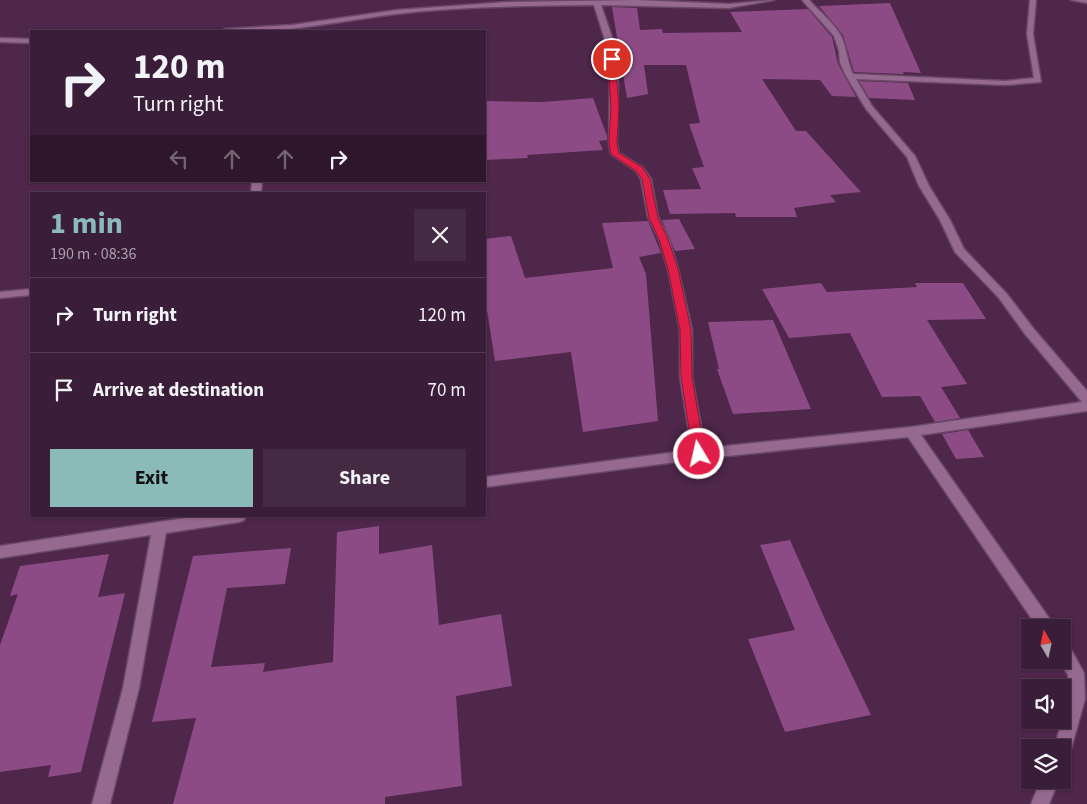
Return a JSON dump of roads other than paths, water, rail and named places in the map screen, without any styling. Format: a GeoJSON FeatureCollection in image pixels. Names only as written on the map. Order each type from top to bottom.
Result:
{"type":"FeatureCollection","features":[{"type":"Feature","properties":{"kind":"street"},"geometry":{"type":"LineString","coordinates":[[258,30],[291,29],[421,9],[537,2],[729,6],[771,0]]}},
{"type":"Feature","properties":{"kind":"street"},"geometry":{"type":"LineString","coordinates":[[805,0],[837,35],[843,51],[844,63],[850,76],[869,107],[911,156],[924,186],[945,220],[959,250],[1003,296],[1029,331],[1087,399]]}},
{"type":"Feature","properties":{"kind":"street"},"geometry":{"type":"LineString","coordinates":[[850,76],[1005,83],[1038,80],[1030,34],[1033,0]]}},
{"type":"Feature","properties":{"kind":"street"},"geometry":{"type":"LineString","coordinates":[[1074,0],[1087,1]]}},
{"type":"Feature","properties":{"kind":"street"},"geometry":{"type":"LineString","coordinates":[[597,3],[609,40],[614,79],[613,144],[615,154],[639,169],[646,179],[653,218],[664,239],[673,269],[686,330],[686,377],[699,454]]}},
{"type":"Feature","properties":{"kind":"street"},"geometry":{"type":"LineString","coordinates":[[0,40],[30,41]]}},
{"type":"Feature","properties":{"kind":"street"},"geometry":{"type":"LineString","coordinates":[[0,295],[30,292]]}},
{"type":"Feature","properties":{"kind":"street"},"geometry":{"type":"LineString","coordinates":[[486,482],[699,454],[911,432],[1087,406]]}},
{"type":"Feature","properties":{"kind":"street"},"geometry":{"type":"LineString","coordinates":[[911,432],[1042,619]]}},
{"type":"Feature","properties":{"kind":"street"},"geometry":{"type":"LineString","coordinates":[[0,552],[232,517]]}},
{"type":"Feature","properties":{"kind":"street"},"geometry":{"type":"LineString","coordinates":[[102,804],[131,688],[159,529]]}},
{"type":"Feature","properties":{"kind":"street"},"geometry":{"type":"LineString","coordinates":[[1065,739],[1077,699],[1076,673],[1071,664]]}},
{"type":"Feature","properties":{"kind":"street"},"geometry":{"type":"LineString","coordinates":[[1040,804],[1046,789]]}}]}
